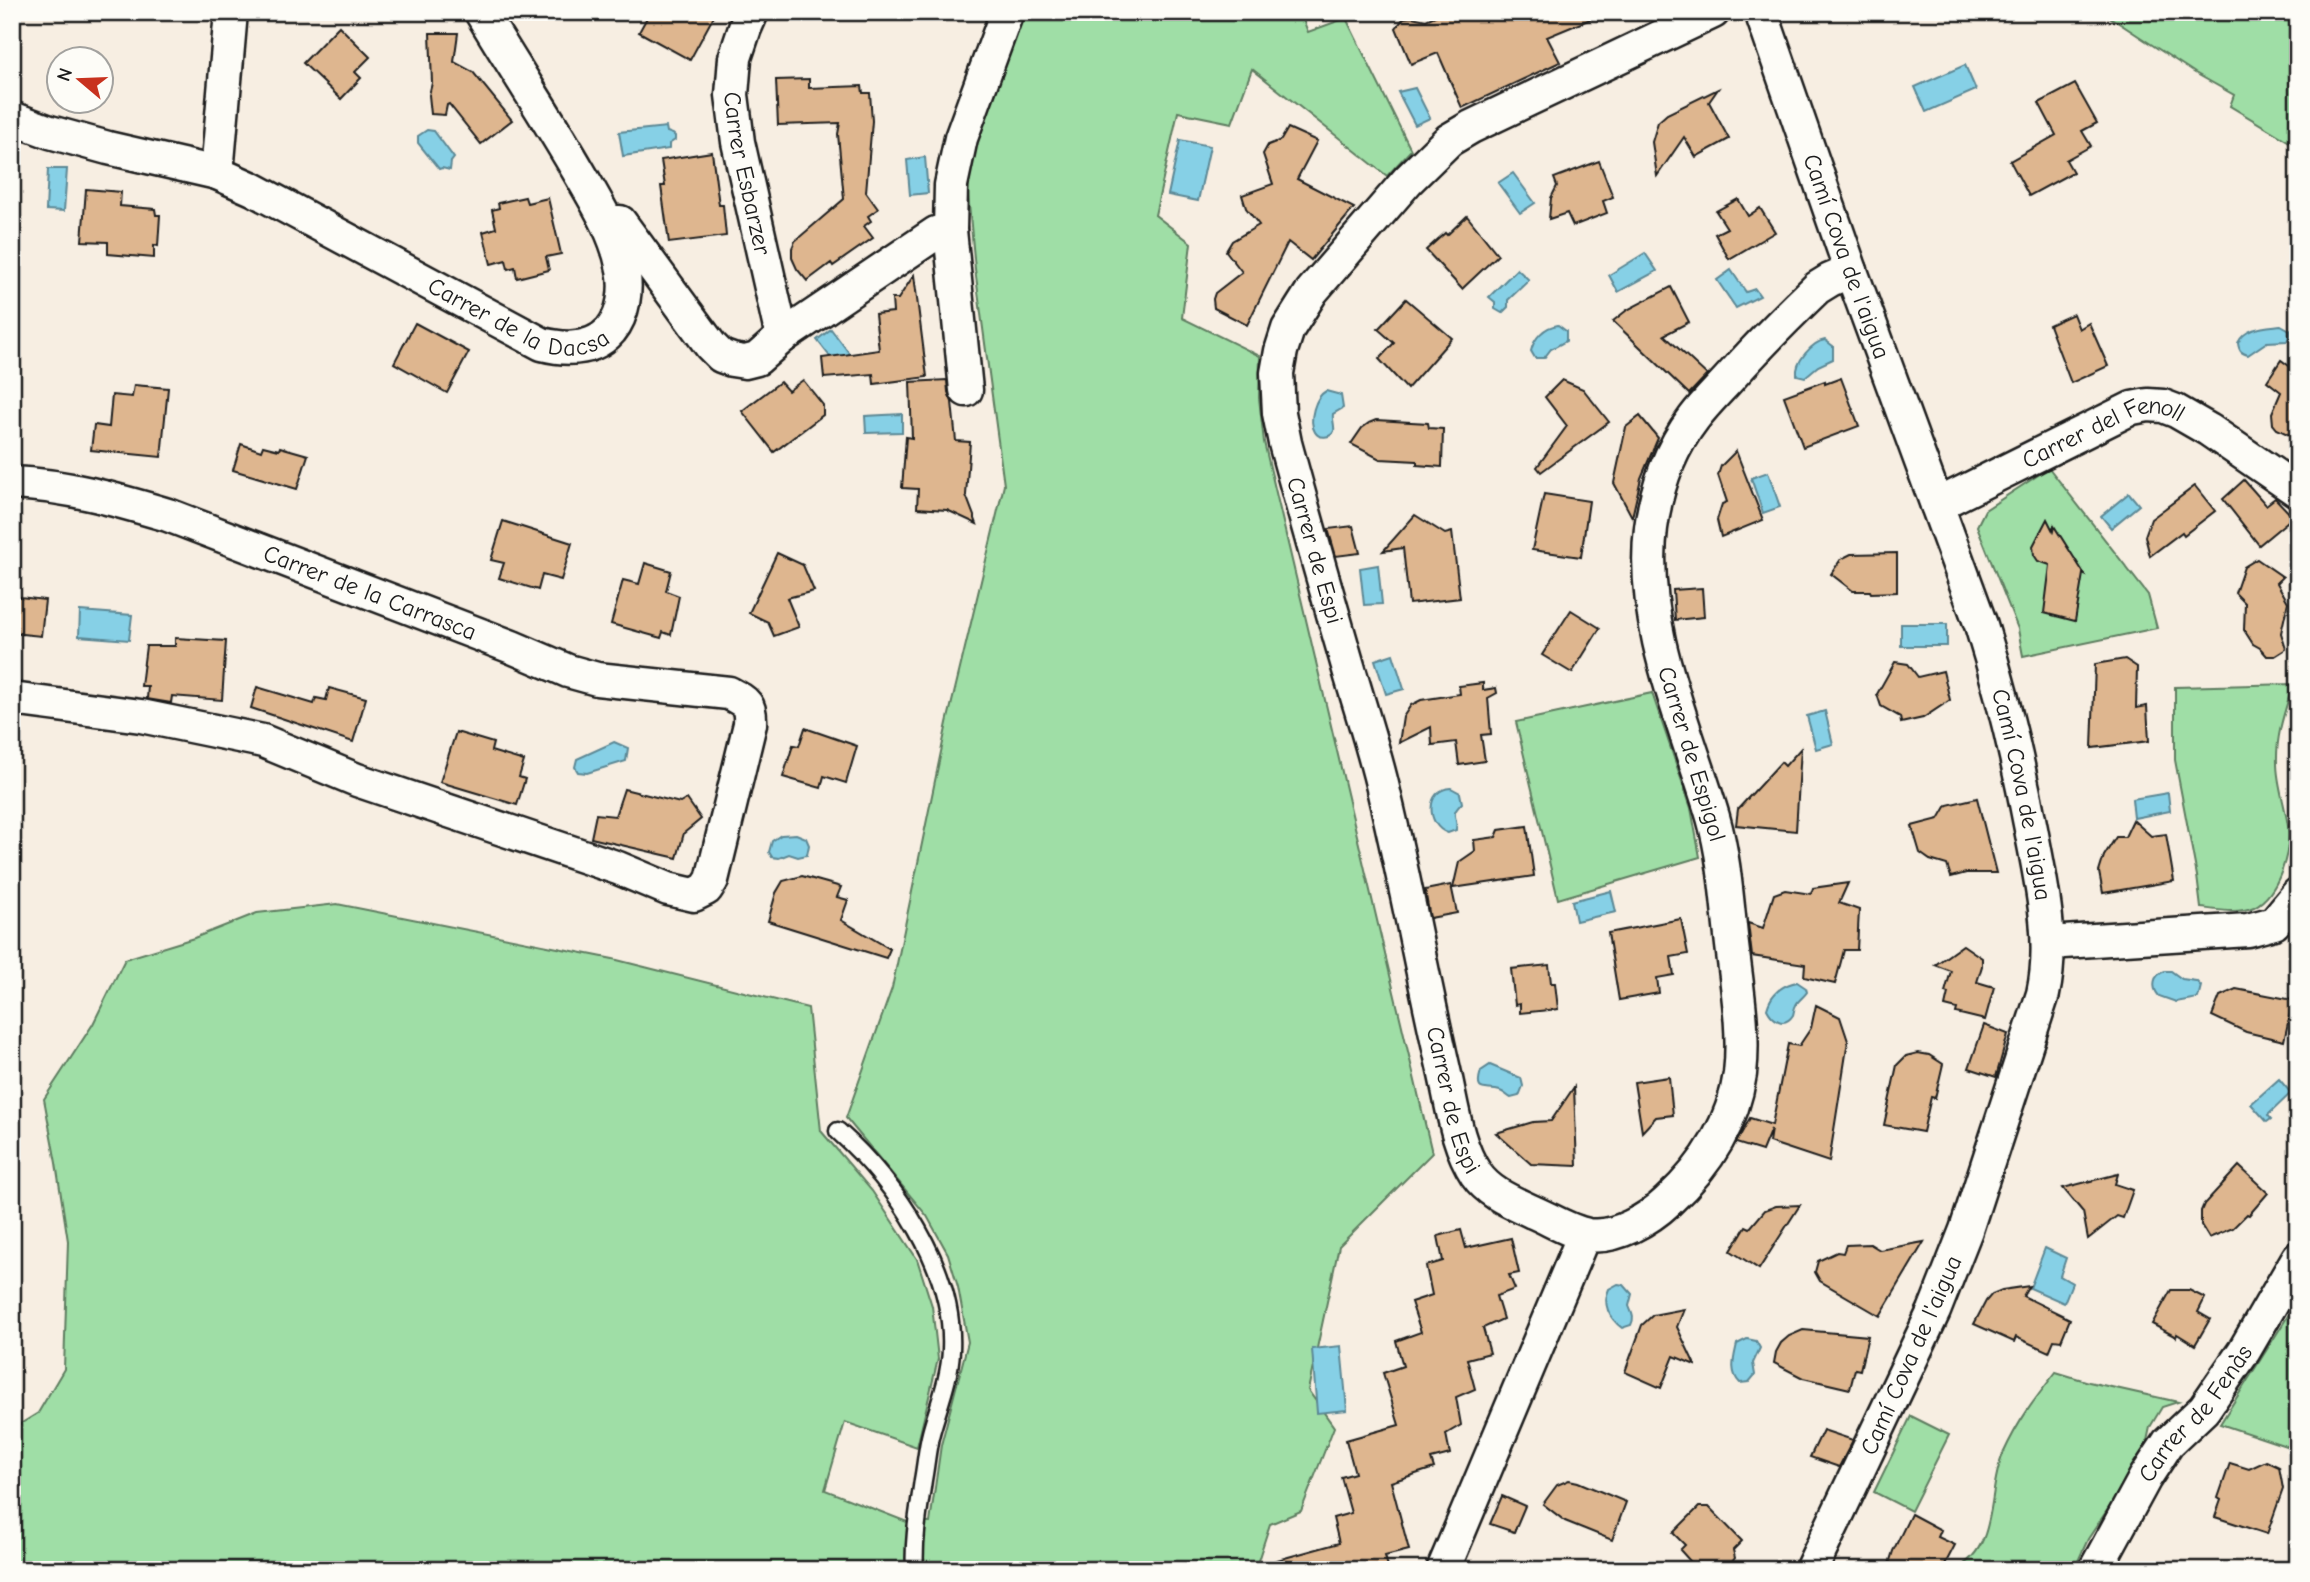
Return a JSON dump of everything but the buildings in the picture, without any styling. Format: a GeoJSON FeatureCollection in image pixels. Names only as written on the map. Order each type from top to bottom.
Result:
{"type":"FeatureCollection","features":[{"type":"Feature","properties":{"kind":"street"},"geometry":{"type":"LineString","coordinates":[[217,173],[232,12]]}},
{"type":"Feature","properties":{"kind":"street","name":"Carrer de la Dacsa"},"geometry":{"type":"LineString","coordinates":[[12,118],[108,148],[217,173],[253,189],[542,344],[555,347],[586,346],[608,333],[617,323],[624,299],[620,259],[608,222],[545,113],[481,12]]}},
{"type":"Feature","properties":{"kind":"street","name":"Carrer Esbarzer"},"geometry":{"type":"LineString","coordinates":[[752,12],[735,58],[732,95],[738,142],[782,337]]}},
{"type":"Feature","properties":{"kind":"street"},"geometry":{"type":"LineString","coordinates":[[966,390],[950,230],[951,185],[956,153],[1007,12]]}},
{"type":"Feature","properties":{"kind":"street","name":"Carrer de Espi"},"geometry":{"type":"LineString","coordinates":[[1584,1235],[1490,1189],[1479,1178],[1464,1150],[1425,987],[1385,794],[1285,443],[1279,414],[1277,373],[1288,329],[1312,291],[1408,180],[1450,140],[1505,110],[1713,12]]}},
{"type":"Feature","properties":{"kind":"street","name":"Camí Cova de l'aigua"},"geometry":{"type":"LineString","coordinates":[[1761,12],[1998,679],[2033,840],[2048,943],[2048,973],[2043,994],[1966,1230],[1934,1311],[1811,1570]]}},
{"type":"Feature","properties":{"kind":"street"},"geometry":{"type":"LineString","coordinates":[[608,222],[621,222],[711,346],[721,356],[744,362],[757,359],[782,337],[936,233],[950,230]]}},
{"type":"Feature","properties":{"kind":"street","name":"Carrer de Espigol"},"geometry":{"type":"LineString","coordinates":[[1584,1235],[1602,1235],[1635,1224],[1660,1209],[1679,1190],[1705,1160],[1726,1124],[1737,1091],[1740,1071],[1737,991],[1720,845],[1662,654],[1650,596],[1651,528],[1657,497],[1665,471],[1694,417],[1748,357],[1817,288],[1851,271]]}},
{"type":"Feature","properties":{"kind":"street","name":"Carrer del Fenoll"},"geometry":{"type":"LineString","coordinates":[[1937,505],[2125,412],[2148,405],[2163,406],[2176,411],[2209,430],[2298,491]]}},
{"type":"Feature","properties":{"kind":"street","name":"Carrer de la Carrasca"},"geometry":{"type":"LineString","coordinates":[[12,483],[58,487],[111,498],[168,515],[568,671],[597,679],[729,694],[746,702],[751,712],[712,880],[706,889],[694,895],[668,889],[594,860],[357,780],[263,741],[141,716],[12,699]]}},
{"type":"Feature","properties":{"kind":"street"},"geometry":{"type":"LineString","coordinates":[[2048,943],[2248,930],[2274,923],[2298,894]]}},
{"type":"Feature","properties":{"kind":"street"},"geometry":{"type":"LineString","coordinates":[[1443,1570],[1584,1235]]}},
{"type":"Feature","properties":{"kind":"street","name":"Carrer de Fenàs"},"geometry":{"type":"LineString","coordinates":[[2095,1570],[2145,1478],[2168,1443],[2204,1409],[2237,1361],[2298,1258]]}},
{"type":"Feature","properties":{"kind":"lane"},"geometry":{"type":"LineString","coordinates":[[838,1131],[860,1150],[899,1202],[930,1251],[948,1300],[951,1351],[930,1437],[918,1512],[915,1570]]}},
{"type":"Feature","properties":{"kind":"green space"},"geometry":{"type":"Polygon","coordinates":[[[1019,12],[1300,12],[1308,32],[1346,18],[1411,150],[1387,176],[1252,69],[1232,123],[1178,112],[1155,215],[1191,243],[1182,318],[1260,356],[1259,398],[1264,442],[1432,1153],[1339,1246],[1308,1390],[1334,1427],[1301,1511],[1270,1524],[1255,1570],[12,1570],[12,1429],[38,1413],[64,1369],[68,1241],[44,1099],[93,1024],[125,959],[194,938],[257,913],[337,904],[613,959],[808,1008],[821,1131],[872,1191],[917,1259],[932,1306],[938,1359],[917,1447],[845,1422],[825,1490],[907,1522],[930,1523],[941,1445],[968,1342],[958,1287],[948,1254],[927,1216],[846,1118],[892,988],[947,723],[1004,485],[975,269],[968,193],[972,153],[1019,12]]]}},
{"type":"Feature","properties":{"kind":"green space"},"geometry":{"type":"Polygon","coordinates":[[[2102,12],[2298,12],[2298,147],[2230,106],[2234,95],[2195,73],[2102,12]]]}},
{"type":"Feature","properties":{"kind":"green space"},"geometry":{"type":"Polygon","coordinates":[[[2049,468],[2148,595],[2157,628],[2023,656],[2018,629],[1977,526],[1985,510],[2049,468]]]}},
{"type":"Feature","properties":{"kind":"green space"},"geometry":{"type":"Polygon","coordinates":[[[2293,684],[2277,752],[2278,779],[2288,826],[2282,871],[2270,893],[2254,907],[2235,911],[2201,908],[2175,760],[2175,687],[2293,684]]]}},
{"type":"Feature","properties":{"kind":"green space"},"geometry":{"type":"Polygon","coordinates":[[[1652,693],[1691,808],[1700,857],[1558,899],[1516,722],[1652,693]]]}},
{"type":"Feature","properties":{"kind":"green space"},"geometry":{"type":"Polygon","coordinates":[[[2298,1300],[2298,1450],[2220,1424],[2298,1300]]]}},
{"type":"Feature","properties":{"kind":"green space"},"geometry":{"type":"Polygon","coordinates":[[[2056,1372],[2178,1402],[2162,1407],[2150,1427],[2144,1455],[2088,1539],[2074,1570],[1955,1570],[1969,1560],[1979,1547],[1990,1518],[2003,1454],[2027,1411],[2056,1372]]]}},
{"type":"Feature","properties":{"kind":"green space"},"geometry":{"type":"Polygon","coordinates":[[[1911,1416],[1949,1435],[1911,1511],[1874,1492],[1911,1416]]]}},
{"type":"Feature","properties":{"kind":"water"},"geometry":{"type":"Polygon","coordinates":[[[1965,65],[1976,90],[1926,112],[1915,87],[1965,65]]]}},
{"type":"Feature","properties":{"kind":"water"},"geometry":{"type":"Polygon","coordinates":[[[1415,88],[1430,118],[1415,125],[1398,92],[1415,88]]]}},
{"type":"Feature","properties":{"kind":"water"},"geometry":{"type":"Polygon","coordinates":[[[666,127],[667,132],[675,136],[669,149],[623,156],[619,132],[666,127]]]}},
{"type":"Feature","properties":{"kind":"water"},"geometry":{"type":"Polygon","coordinates":[[[427,130],[434,131],[454,158],[450,170],[439,169],[418,143],[418,136],[427,130]]]}},
{"type":"Feature","properties":{"kind":"water"},"geometry":{"type":"Polygon","coordinates":[[[1180,140],[1210,146],[1198,201],[1168,195],[1180,140]]]}},
{"type":"Feature","properties":{"kind":"water"},"geometry":{"type":"Polygon","coordinates":[[[925,157],[928,193],[910,195],[907,160],[925,157]]]}},
{"type":"Feature","properties":{"kind":"water"},"geometry":{"type":"Polygon","coordinates":[[[48,169],[67,169],[64,211],[46,210],[48,169]]]}},
{"type":"Feature","properties":{"kind":"water"},"geometry":{"type":"Polygon","coordinates":[[[1513,173],[1535,203],[1520,213],[1498,183],[1513,173]]]}},
{"type":"Feature","properties":{"kind":"water"},"geometry":{"type":"Polygon","coordinates":[[[1645,253],[1657,271],[1618,292],[1609,275],[1645,253]]]}},
{"type":"Feature","properties":{"kind":"water"},"geometry":{"type":"Polygon","coordinates":[[[1517,269],[1529,280],[1508,300],[1508,307],[1502,313],[1495,309],[1495,302],[1489,297],[1517,269]]]}},
{"type":"Feature","properties":{"kind":"water"},"geometry":{"type":"Polygon","coordinates":[[[1731,270],[1746,292],[1755,289],[1760,296],[1736,308],[1717,280],[1731,270]]]}},
{"type":"Feature","properties":{"kind":"water"},"geometry":{"type":"Polygon","coordinates":[[[1558,325],[1566,331],[1566,341],[1551,349],[1544,358],[1535,358],[1531,351],[1537,338],[1548,328],[1558,325]]]}},
{"type":"Feature","properties":{"kind":"water"},"geometry":{"type":"Polygon","coordinates":[[[2281,325],[2290,330],[2287,341],[2267,342],[2248,355],[2240,350],[2238,343],[2245,334],[2256,329],[2281,325]]]}},
{"type":"Feature","properties":{"kind":"water"},"geometry":{"type":"Polygon","coordinates":[[[831,329],[852,357],[839,368],[817,340],[831,329]]]}},
{"type":"Feature","properties":{"kind":"water"},"geometry":{"type":"Polygon","coordinates":[[[1825,340],[1833,346],[1833,359],[1818,366],[1805,377],[1797,375],[1805,353],[1825,340]]]}},
{"type":"Feature","properties":{"kind":"water"},"geometry":{"type":"Polygon","coordinates":[[[1326,391],[1341,395],[1343,408],[1333,414],[1334,431],[1322,437],[1315,432],[1312,421],[1316,403],[1326,391]]]}},
{"type":"Feature","properties":{"kind":"water"},"geometry":{"type":"Polygon","coordinates":[[[902,414],[902,432],[866,433],[865,416],[902,414]]]}},
{"type":"Feature","properties":{"kind":"water"},"geometry":{"type":"Polygon","coordinates":[[[1768,472],[1780,507],[1763,513],[1751,478],[1768,472]]]}},
{"type":"Feature","properties":{"kind":"water"},"geometry":{"type":"Polygon","coordinates":[[[2129,493],[2139,505],[2111,528],[2101,516],[2129,493]]]}},
{"type":"Feature","properties":{"kind":"water"},"geometry":{"type":"Polygon","coordinates":[[[1378,565],[1382,604],[1364,605],[1360,568],[1378,565]]]}},
{"type":"Feature","properties":{"kind":"water"},"geometry":{"type":"Polygon","coordinates":[[[80,611],[132,615],[129,640],[79,636],[80,611]]]}},
{"type":"Feature","properties":{"kind":"water"},"geometry":{"type":"Polygon","coordinates":[[[1901,624],[1947,624],[1947,646],[1901,646],[1901,624]]]}},
{"type":"Feature","properties":{"kind":"water"},"geometry":{"type":"Polygon","coordinates":[[[1393,654],[1404,689],[1386,694],[1375,660],[1393,654]]]}},
{"type":"Feature","properties":{"kind":"water"},"geometry":{"type":"Polygon","coordinates":[[[1825,711],[1833,744],[1816,749],[1807,716],[1825,711]]]}},
{"type":"Feature","properties":{"kind":"water"},"geometry":{"type":"Polygon","coordinates":[[[614,742],[628,748],[626,761],[587,773],[578,772],[575,767],[577,759],[614,742]]]}},
{"type":"Feature","properties":{"kind":"water"},"geometry":{"type":"Polygon","coordinates":[[[1451,788],[1460,793],[1462,803],[1455,814],[1456,830],[1448,833],[1436,823],[1432,808],[1436,794],[1451,788]]]}},
{"type":"Feature","properties":{"kind":"water"},"geometry":{"type":"Polygon","coordinates":[[[2168,793],[2170,811],[2134,818],[2132,799],[2168,793]]]}},
{"type":"Feature","properties":{"kind":"water"},"geometry":{"type":"Polygon","coordinates":[[[796,834],[806,838],[809,845],[807,855],[772,857],[769,852],[772,841],[781,835],[796,834]]]}},
{"type":"Feature","properties":{"kind":"water"},"geometry":{"type":"Polygon","coordinates":[[[1611,891],[1616,912],[1576,921],[1572,901],[1611,891]]]}},
{"type":"Feature","properties":{"kind":"water"},"geometry":{"type":"Polygon","coordinates":[[[2171,971],[2182,979],[2196,981],[2201,986],[2198,998],[2176,1002],[2159,996],[2154,982],[2158,975],[2171,971]]]}},
{"type":"Feature","properties":{"kind":"water"},"geometry":{"type":"Polygon","coordinates":[[[1797,982],[1806,988],[1807,992],[1797,1003],[1790,1019],[1778,1021],[1767,1009],[1771,999],[1787,985],[1797,982]]]}},
{"type":"Feature","properties":{"kind":"water"},"geometry":{"type":"Polygon","coordinates":[[[1490,1065],[1521,1078],[1523,1086],[1519,1096],[1511,1098],[1500,1091],[1480,1087],[1481,1071],[1490,1065]]]}},
{"type":"Feature","properties":{"kind":"water"},"geometry":{"type":"Polygon","coordinates":[[[2279,1079],[2291,1093],[2268,1115],[2271,1119],[2267,1122],[2251,1104],[2279,1079]]]}},
{"type":"Feature","properties":{"kind":"water"},"geometry":{"type":"Polygon","coordinates":[[[2045,1248],[2066,1258],[2060,1276],[2072,1283],[2064,1303],[2030,1288],[2045,1248]]]}},
{"type":"Feature","properties":{"kind":"water"},"geometry":{"type":"Polygon","coordinates":[[[1618,1284],[1624,1285],[1632,1294],[1629,1306],[1632,1322],[1622,1328],[1610,1315],[1606,1300],[1609,1289],[1618,1284]]]}},
{"type":"Feature","properties":{"kind":"water"},"geometry":{"type":"Polygon","coordinates":[[[1747,1339],[1756,1341],[1760,1348],[1753,1363],[1755,1375],[1749,1382],[1740,1383],[1734,1374],[1734,1360],[1737,1344],[1747,1339]]]}},
{"type":"Feature","properties":{"kind":"water"},"geometry":{"type":"Polygon","coordinates":[[[1341,1346],[1347,1410],[1317,1413],[1312,1349],[1341,1346]]]}}]}
